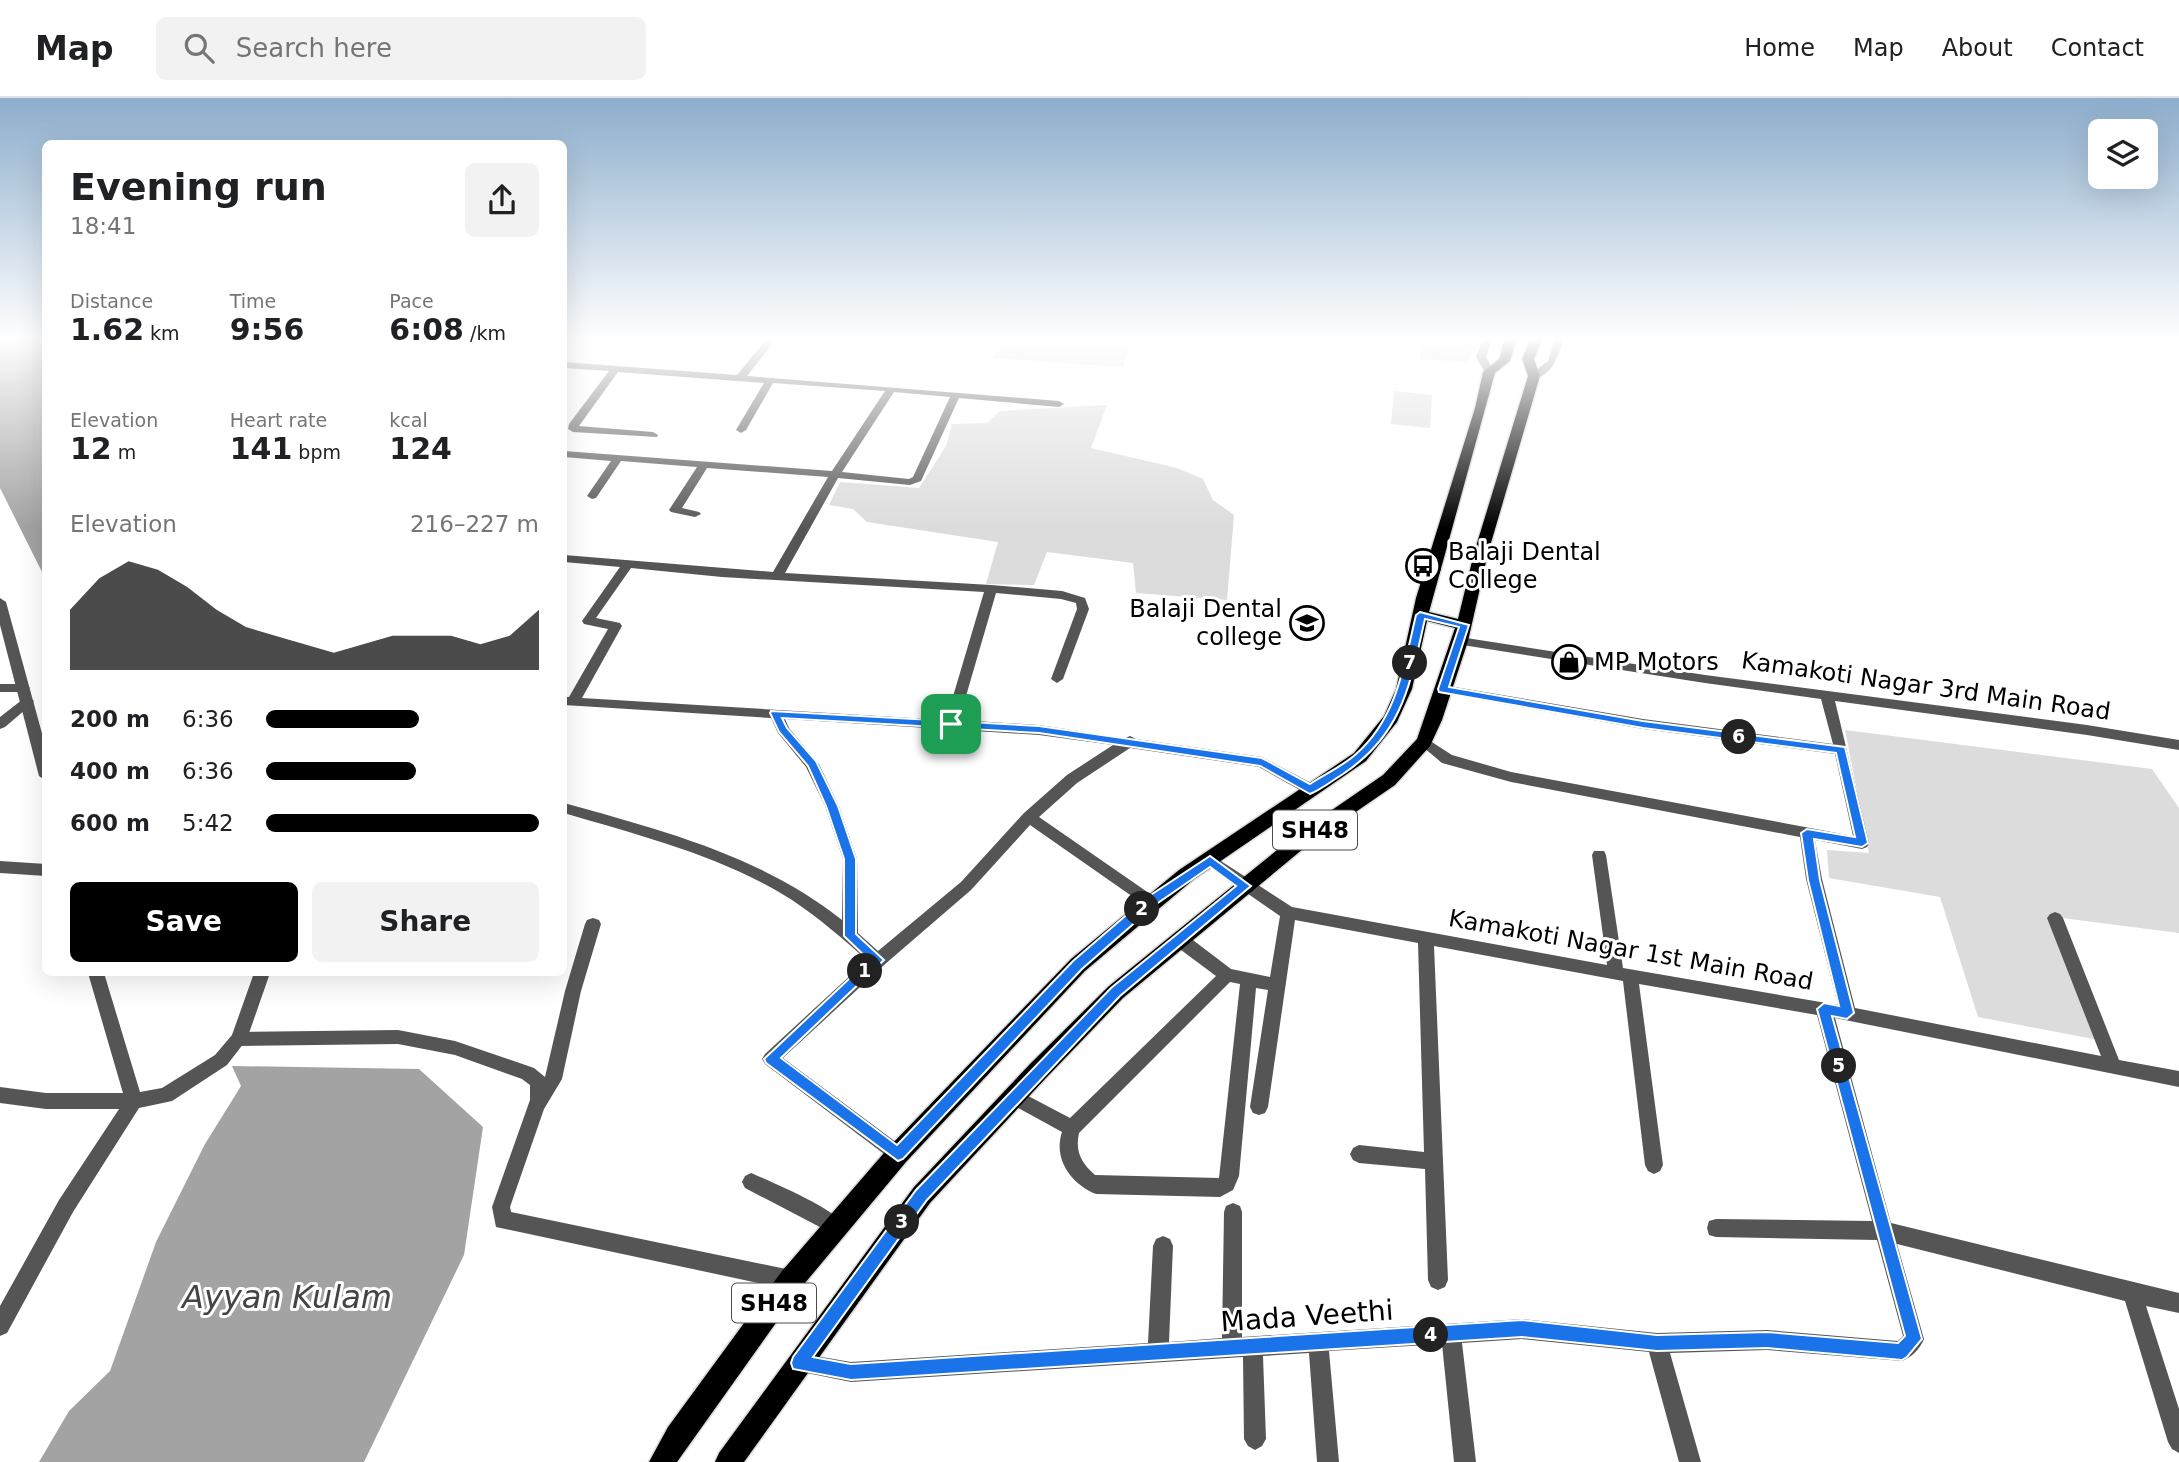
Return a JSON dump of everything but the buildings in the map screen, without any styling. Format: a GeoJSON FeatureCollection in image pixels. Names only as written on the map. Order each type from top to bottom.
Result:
{"type":"FeatureCollection","features":[{"type":"Feature","properties":{"kind":"main road","name":"SH48"},"geometry":{"type":"LineString","coordinates":[[662,1462],[677,1436],[791,1280],[898,1154],[1078,965],[1151,902],[1310,789],[1360,757],[1391,718],[1404,689],[1420,615],[1483,401]]}},
{"type":"Feature","properties":{"kind":"main road","name":"SH48"},"geometry":{"type":"LineString","coordinates":[[728,1462],[922,1195],[1116,992],[1303,839],[1389,780],[1424,742],[1460,641],[1481,554],[1528,401]]}},
{"type":"Feature","properties":{"kind":"main road"},"geometry":{"type":"LineString","coordinates":[[1420,615],[1464,625]]}},
{"type":"Feature","properties":{"kind":"street"},"geometry":{"type":"LineString","coordinates":[[591,401],[573,429],[653,435]]}},
{"type":"Feature","properties":{"kind":"street"},"geometry":{"type":"LineString","coordinates":[[741,430],[758,401]]}},
{"type":"Feature","properties":{"kind":"street"},"geometry":{"type":"LineString","coordinates":[[777,576],[835,474],[883,401]]}},
{"type":"Feature","properties":{"kind":"street"},"geometry":{"type":"LineString","coordinates":[[567,454],[914,481],[953,401]]}},
{"type":"Feature","properties":{"kind":"street"},"geometry":{"type":"LineString","coordinates":[[1025,401],[1059,404]]}},
{"type":"Feature","properties":{"kind":"street"},"geometry":{"type":"LineString","coordinates":[[592,496],[618,458]]}},
{"type":"Feature","properties":{"kind":"street"},"geometry":{"type":"LineString","coordinates":[[695,514],[675,510],[705,463]]}},
{"type":"Feature","properties":{"kind":"street"},"geometry":{"type":"LineString","coordinates":[[567,558],[777,576],[1062,594],[1081,601],[1083,609],[1057,679]]}},
{"type":"Feature","properties":{"kind":"street"},"geometry":{"type":"LineString","coordinates":[[629,563],[588,621],[616,626],[568,701],[1039,730],[1262,762],[1310,789]]}},
{"type":"Feature","properties":{"kind":"street"},"geometry":{"type":"LineString","coordinates":[[951,724],[991,589]]}},
{"type":"Feature","properties":{"kind":"street"},"geometry":{"type":"LineString","coordinates":[[0,602],[4,628],[26,695],[42,760]]}},
{"type":"Feature","properties":{"kind":"street","name":"Kamakoti Nagar 3rd Main Road"},"geometry":{"type":"LineString","coordinates":[[1460,641],[2179,745]]}},
{"type":"Feature","properties":{"kind":"street"},"geometry":{"type":"LineString","coordinates":[[0,688],[26,695]]}},
{"type":"Feature","properties":{"kind":"street"},"geometry":{"type":"LineString","coordinates":[[1443,689],[1643,724],[1841,750]]}},
{"type":"Feature","properties":{"kind":"street"},"geometry":{"type":"LineString","coordinates":[[0,724],[26,695]]}},
{"type":"Feature","properties":{"kind":"street"},"geometry":{"type":"LineString","coordinates":[[1424,742],[1447,759],[1510,777],[1862,843],[1827,695]]}},
{"type":"Feature","properties":{"kind":"street"},"geometry":{"type":"LineString","coordinates":[[775,713],[783,730],[812,764],[832,806],[850,859],[850,936]]}},
{"type":"Feature","properties":{"kind":"street"},"geometry":{"type":"LineString","coordinates":[[898,1154],[771,1059],[877,960],[966,886],[1029,817],[1072,779],[1130,741]]}},
{"type":"Feature","properties":{"kind":"street"},"geometry":{"type":"LineString","coordinates":[[567,809],[719,856],[786,889],[850,936],[877,960]]}},
{"type":"Feature","properties":{"kind":"street"},"geometry":{"type":"LineString","coordinates":[[1029,817],[1151,902]]}},
{"type":"Feature","properties":{"kind":"street"},"geometry":{"type":"LineString","coordinates":[[1807,833],[1814,880],[1847,1013]]}},
{"type":"Feature","properties":{"kind":"street"},"geometry":{"type":"LineString","coordinates":[[1599,855],[1623,975],[1654,1165]]}},
{"type":"Feature","properties":{"kind":"street","name":"Kamakoti Nagar 1st Main Road"},"geometry":{"type":"LineString","coordinates":[[1210,860],[1289,913],[1623,975],[1847,1013],[2179,1079]]}},
{"type":"Feature","properties":{"kind":"street"},"geometry":{"type":"LineString","coordinates":[[0,867],[42,870]]}},
{"type":"Feature","properties":{"kind":"street"},"geometry":{"type":"LineString","coordinates":[[1259,1107],[1289,913]]}},
{"type":"Feature","properties":{"kind":"street"},"geometry":{"type":"LineString","coordinates":[[2054,918],[2113,1066]]}},
{"type":"Feature","properties":{"kind":"street"},"geometry":{"type":"LineString","coordinates":[[535,1110],[553,1079],[573,990],[593,925]]}},
{"type":"Feature","properties":{"kind":"street"},"geometry":{"type":"LineString","coordinates":[[1426,938],[1438,1280]]}},
{"type":"Feature","properties":{"kind":"street"},"geometry":{"type":"LineString","coordinates":[[1179,939],[1227,975],[1277,985]]}},
{"type":"Feature","properties":{"kind":"street"},"geometry":{"type":"LineString","coordinates":[[1227,975],[1072,1128],[1068,1146],[1076,1171],[1084,1180],[1096,1185],[1220,1188],[1226,1184],[1230,1176],[1248,981]]}},
{"type":"Feature","properties":{"kind":"street"},"geometry":{"type":"LineString","coordinates":[[0,1326],[66,1206],[134,1101],[97,976]]}},
{"type":"Feature","properties":{"kind":"street"},"geometry":{"type":"LineString","coordinates":[[0,1095],[46,1101],[134,1101],[166,1095],[221,1060],[239,1039],[261,976]]}},
{"type":"Feature","properties":{"kind":"street"},"geometry":{"type":"LineString","coordinates":[[1824,1009],[1884,1231]]}},
{"type":"Feature","properties":{"kind":"street"},"geometry":{"type":"LineString","coordinates":[[239,1039],[398,1037],[455,1048],[528,1073],[538,1081],[540,1091],[500,1207],[503,1220],[791,1280]]}},
{"type":"Feature","properties":{"kind":"street"},"geometry":{"type":"LineString","coordinates":[[1015,1097],[1072,1128]]}},
{"type":"Feature","properties":{"kind":"street"},"geometry":{"type":"LineString","coordinates":[[1359,1154],[1433,1161]]}},
{"type":"Feature","properties":{"kind":"street"},"geometry":{"type":"LineString","coordinates":[[751,1182],[811,1211],[836,1227]]}},
{"type":"Feature","properties":{"kind":"street"},"geometry":{"type":"LineString","coordinates":[[1233,1212],[1243,1348],[1255,1439]]}},
{"type":"Feature","properties":{"kind":"street"},"geometry":{"type":"LineString","coordinates":[[1716,1228],[1884,1231],[2179,1303]]}},
{"type":"Feature","properties":{"kind":"street","name":"Mada Veethi"},"geometry":{"type":"LineString","coordinates":[[799,1363],[851,1372],[1522,1329],[1657,1343],[1767,1340],[1902,1351],[1914,1339],[1884,1231]]}},
{"type":"Feature","properties":{"kind":"street"},"geometry":{"type":"LineString","coordinates":[[1158,1354],[1163,1246]]}},
{"type":"Feature","properties":{"kind":"street"},"geometry":{"type":"LineString","coordinates":[[2132,1293],[2179,1442]]}},
{"type":"Feature","properties":{"kind":"street"},"geometry":{"type":"LineString","coordinates":[[1451,1334],[1465,1462]]}},
{"type":"Feature","properties":{"kind":"street"},"geometry":{"type":"LineString","coordinates":[[1318,1343],[1328,1462]]}},
{"type":"Feature","properties":{"kind":"street"},"geometry":{"type":"LineString","coordinates":[[1657,1343],[1690,1462]]}},
{"type":"Feature","properties":{"kind":"shaded area"},"geometry":{"type":"Polygon","coordinates":[[[1393,401],[1432,401],[1430,428],[1391,424],[1393,401]]]}},
{"type":"Feature","properties":{"kind":"shaded area"},"geometry":{"type":"Polygon","coordinates":[[[1107,405],[1091,448],[1177,468],[1203,479],[1213,500],[1234,515],[1227,600],[1136,593],[1133,563],[1047,552],[1034,585],[986,584],[998,542],[867,522],[853,509],[829,505],[840,482],[919,488],[946,446],[952,424],[987,423],[1000,411],[1107,405]]]}},
{"type":"Feature","properties":{"kind":"shaded area"},"geometry":{"type":"Polygon","coordinates":[[[1845,730],[2152,769],[2179,808],[2179,933],[2062,918],[2109,1042],[1978,1017],[1940,897],[1829,878],[1827,850],[1869,853],[1845,730]]]}},
{"type":"Feature","properties":{"kind":"water"},"geometry":{"type":"Polygon","coordinates":[[[0,401],[42,401],[42,572],[0,488],[0,401]]]}},
{"type":"Feature","properties":{"kind":"water","name":"Ayyan Kulam"},"geometry":{"type":"Polygon","coordinates":[[[232,1066],[419,1069],[483,1127],[464,1255],[364,1462],[39,1462],[69,1411],[110,1371],[156,1242],[205,1144],[241,1086],[232,1066]]]}},
{"type":"Feature","properties":{"kind":"place","name":"Balaji Dental College"},"geometry":{"type":"Point","coordinates":[1423,566]}},
{"type":"Feature","properties":{"kind":"place","name":"Balaji Dental college"},"geometry":{"type":"Point","coordinates":[1307,623]}},
{"type":"Feature","properties":{"kind":"place","name":"MP Motors"},"geometry":{"type":"Point","coordinates":[1569,662]}},
{"type":"Feature","properties":{"kind":"route"},"geometry":{"type":"LineString","coordinates":[[1420,615],[1464,625],[1443,689],[1643,724],[1841,750],[1862,843],[1807,833],[1814,880],[1847,1013],[1824,1009],[1914,1339],[1902,1351],[1767,1340],[1657,1343],[1522,1329],[978,1366],[851,1372],[799,1363],[922,1195],[1116,992],[1245,886],[1210,860],[1151,902],[1078,965],[994,1050],[898,1154],[771,1059],[877,960],[850,936],[850,859],[832,806],[812,764],[783,730],[775,713],[951,724],[1039,730],[1130,741],[1262,762],[1310,789],[1360,757],[1391,718],[1404,689],[1420,615]]}}]}
